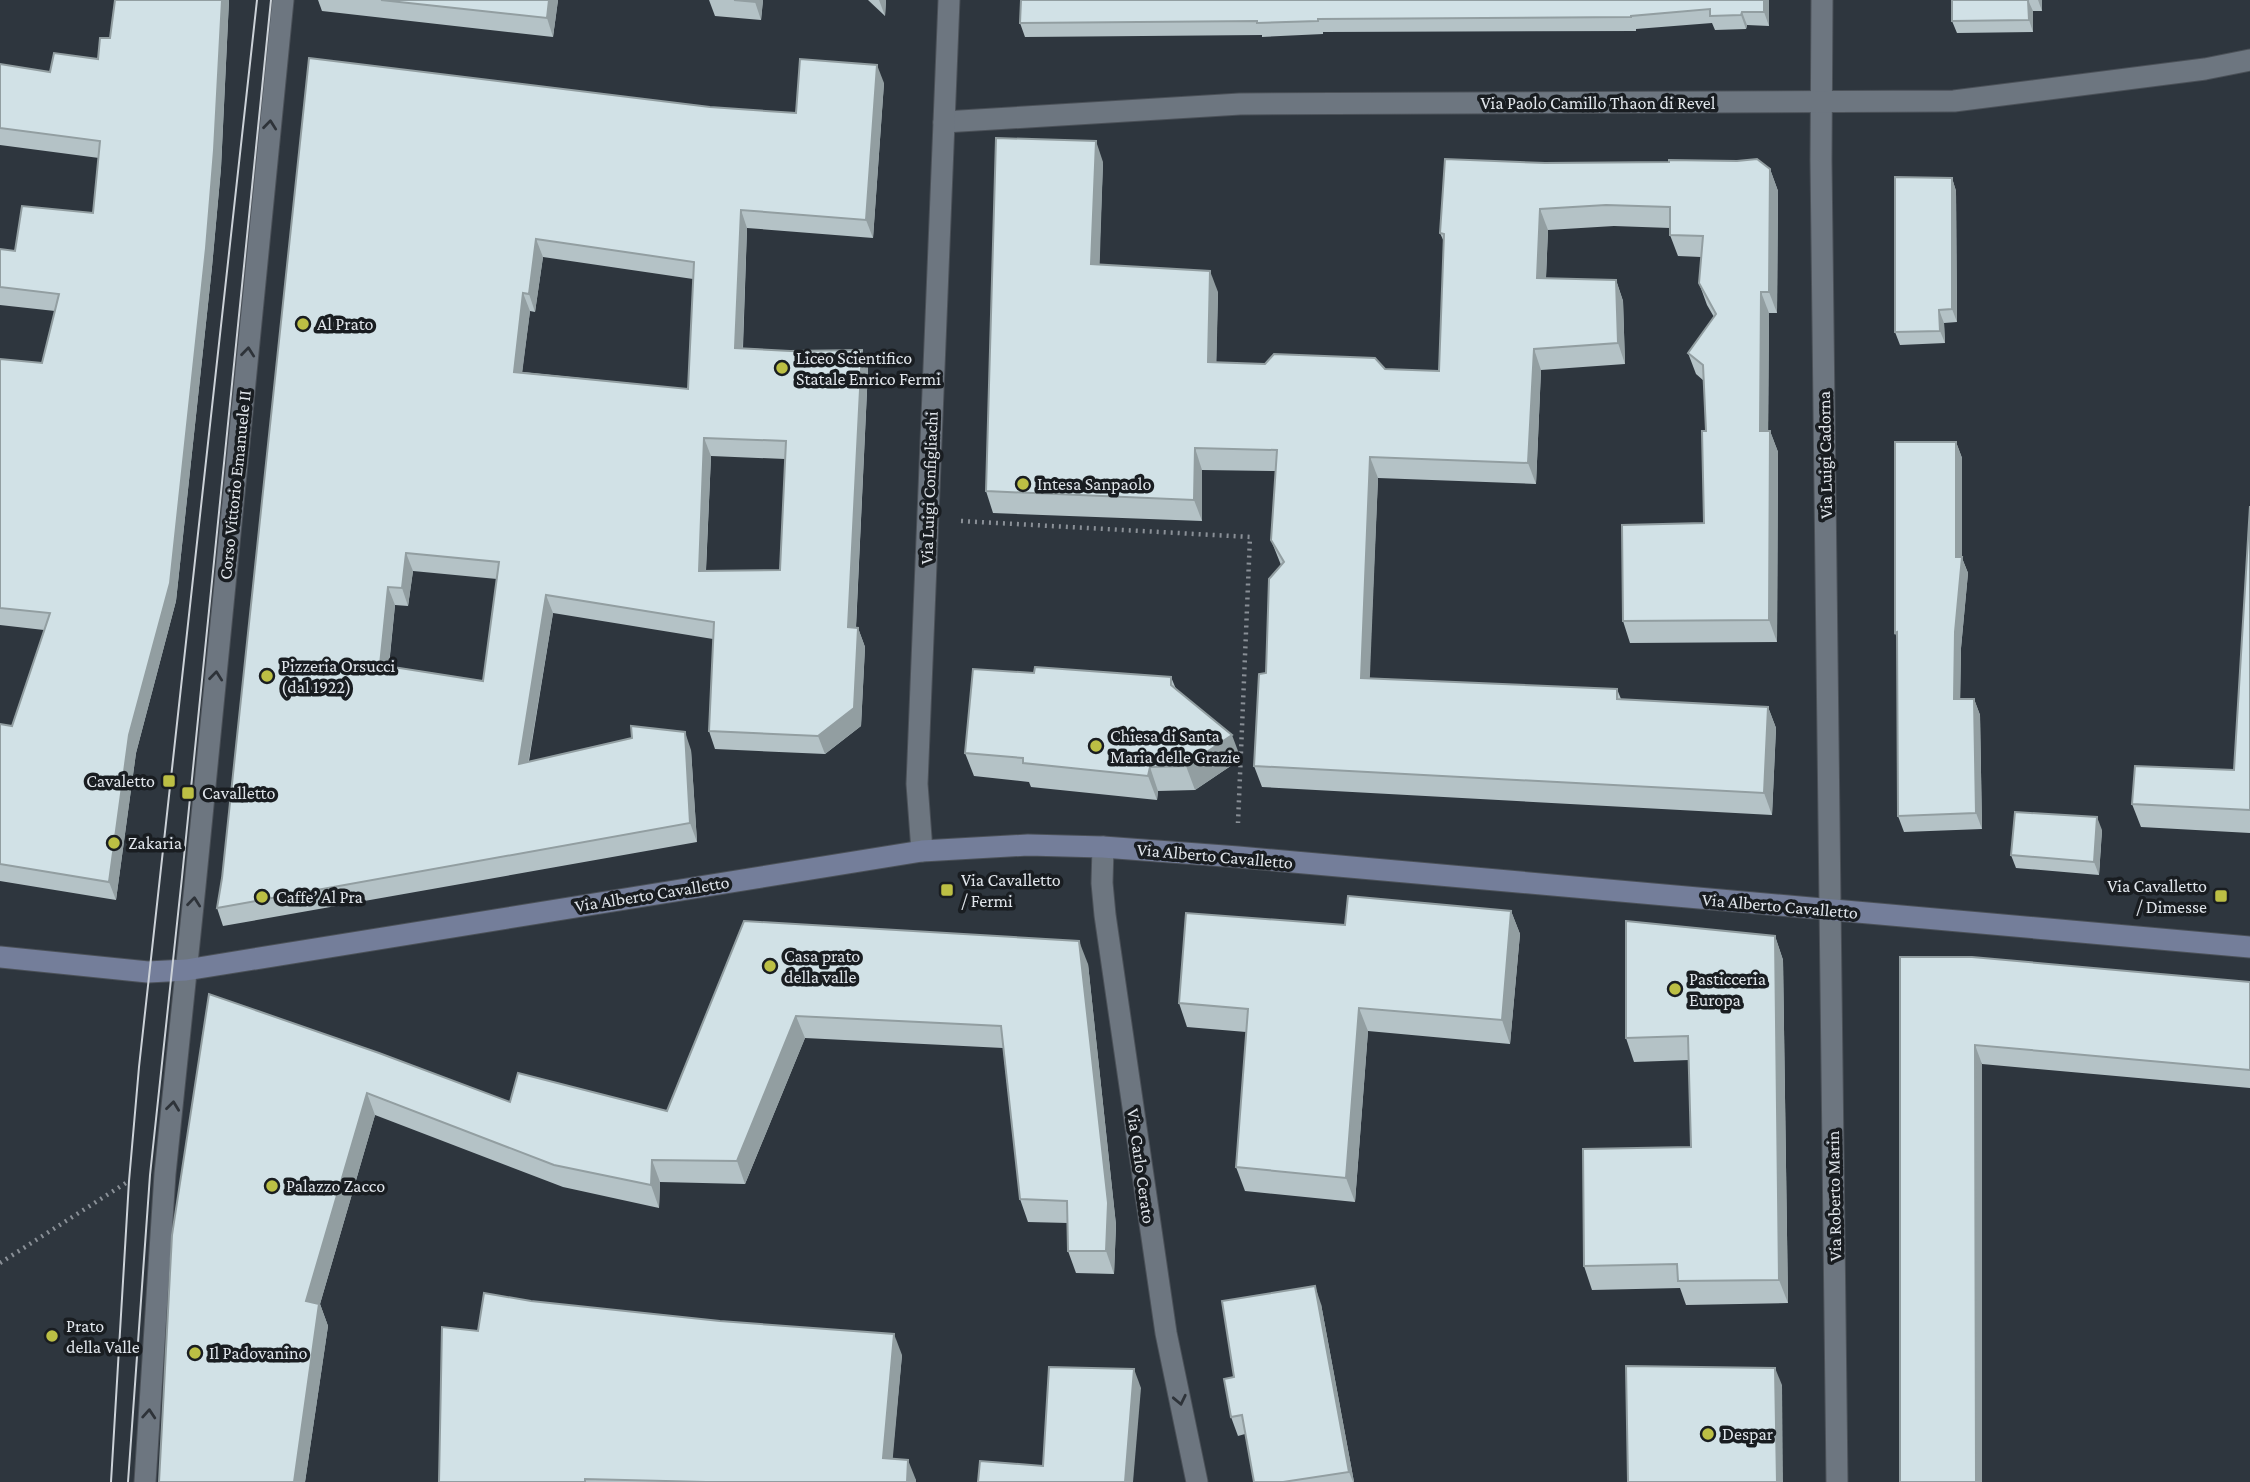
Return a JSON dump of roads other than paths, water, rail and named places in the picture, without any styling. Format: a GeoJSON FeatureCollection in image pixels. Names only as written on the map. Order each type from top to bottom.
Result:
{"type":"FeatureCollection","features":[{"type":"Feature","properties":{"kind":"street","name":"Corso Vittorio Emanuele II"},"geometry":{"type":"LineString","coordinates":[[187,970],[283,0]]}},
{"type":"Feature","properties":{"kind":"street","name":"Via Luigi Configliachi"},"geometry":{"type":"LineString","coordinates":[[922,850],[917,784],[950,0]]}},
{"type":"Feature","properties":{"kind":"street","name":"Via Luigi Cadorna"},"geometry":{"type":"LineString","coordinates":[[1822,0],[1831,910]]}},
{"type":"Feature","properties":{"kind":"street","name":"Via Paolo Camillo Thaon di Revel"},"geometry":{"type":"LineString","coordinates":[[944,122],[1240,104],[1954,101],[2205,69],[2250,60]]}},
{"type":"Feature","properties":{"kind":"street","name":"Via Alberto Cavalletto"},"geometry":{"type":"LineString","coordinates":[[187,970],[922,850],[1028,845],[1102,847],[1238,857],[2250,947]]}},
{"type":"Feature","properties":{"kind":"street","name":"Via Carlo Cerato"},"geometry":{"type":"LineString","coordinates":[[1102,847],[1105,915],[1166,1333],[1197,1482]]}},
{"type":"Feature","properties":{"kind":"street","name":"Via Roberto Marin"},"geometry":{"type":"LineString","coordinates":[[1831,910],[1837,1482]]}},
{"type":"Feature","properties":{"kind":"street"},"geometry":{"type":"LineString","coordinates":[[0,957],[148,972],[187,970],[164,1174],[145,1482]]}},
{"type":"Feature","properties":{"kind":"tram line"},"geometry":{"type":"LineString","coordinates":[[111,1482],[129,1181],[139,1067],[257,0]]}},
{"type":"Feature","properties":{"kind":"tram line"},"geometry":{"type":"LineString","coordinates":[[128,1482],[150,1175],[271,0]]}},
{"type":"Feature","properties":{"kind":"place","name":"Al Prato"},"geometry":{"type":"Point","coordinates":[303,324]}},
{"type":"Feature","properties":{"kind":"place","name":"Liceo Scientifico Statale Enrico Fermi"},"geometry":{"type":"Point","coordinates":[782,368]}},
{"type":"Feature","properties":{"kind":"place","name":"Intesa Sanpaolo"},"geometry":{"type":"Point","coordinates":[1023,484]}},
{"type":"Feature","properties":{"kind":"place","name":"Pizzeria Orsucci (dal 1922)"},"geometry":{"type":"Point","coordinates":[267,676]}},
{"type":"Feature","properties":{"kind":"place","name":"Chiesa di Santa Maria delle Grazie"},"geometry":{"type":"Point","coordinates":[1096,746]}},
{"type":"Feature","properties":{"kind":"place","name":"Cavaletto"},"geometry":{"type":"Point","coordinates":[169,781]}},
{"type":"Feature","properties":{"kind":"place","name":"Cavalletto"},"geometry":{"type":"Point","coordinates":[188,793]}},
{"type":"Feature","properties":{"kind":"place","name":"Zakaria"},"geometry":{"type":"Point","coordinates":[114,843]}},
{"type":"Feature","properties":{"kind":"place","name":"Via Cavalletto / Fermi"},"geometry":{"type":"Point","coordinates":[947,890]}},
{"type":"Feature","properties":{"kind":"place","name":"Via Cavalletto / Dimesse"},"geometry":{"type":"Point","coordinates":[2221,896]}},
{"type":"Feature","properties":{"kind":"place","name":"Caffe’ Al Pra"},"geometry":{"type":"Point","coordinates":[262,897]}},
{"type":"Feature","properties":{"kind":"place","name":"Casa prato della valle"},"geometry":{"type":"Point","coordinates":[770,966]}},
{"type":"Feature","properties":{"kind":"place","name":"Pasticceria Europa"},"geometry":{"type":"Point","coordinates":[1675,989]}},
{"type":"Feature","properties":{"kind":"place","name":"Palazzo Zacco"},"geometry":{"type":"Point","coordinates":[272,1186]}},
{"type":"Feature","properties":{"kind":"place","name":"Prato della Valle"},"geometry":{"type":"Point","coordinates":[52,1336]}},
{"type":"Feature","properties":{"kind":"place","name":"Il Padovanino"},"geometry":{"type":"Point","coordinates":[195,1353]}},
{"type":"Feature","properties":{"kind":"place","name":"Despar"},"geometry":{"type":"Point","coordinates":[1708,1434]}}]}
